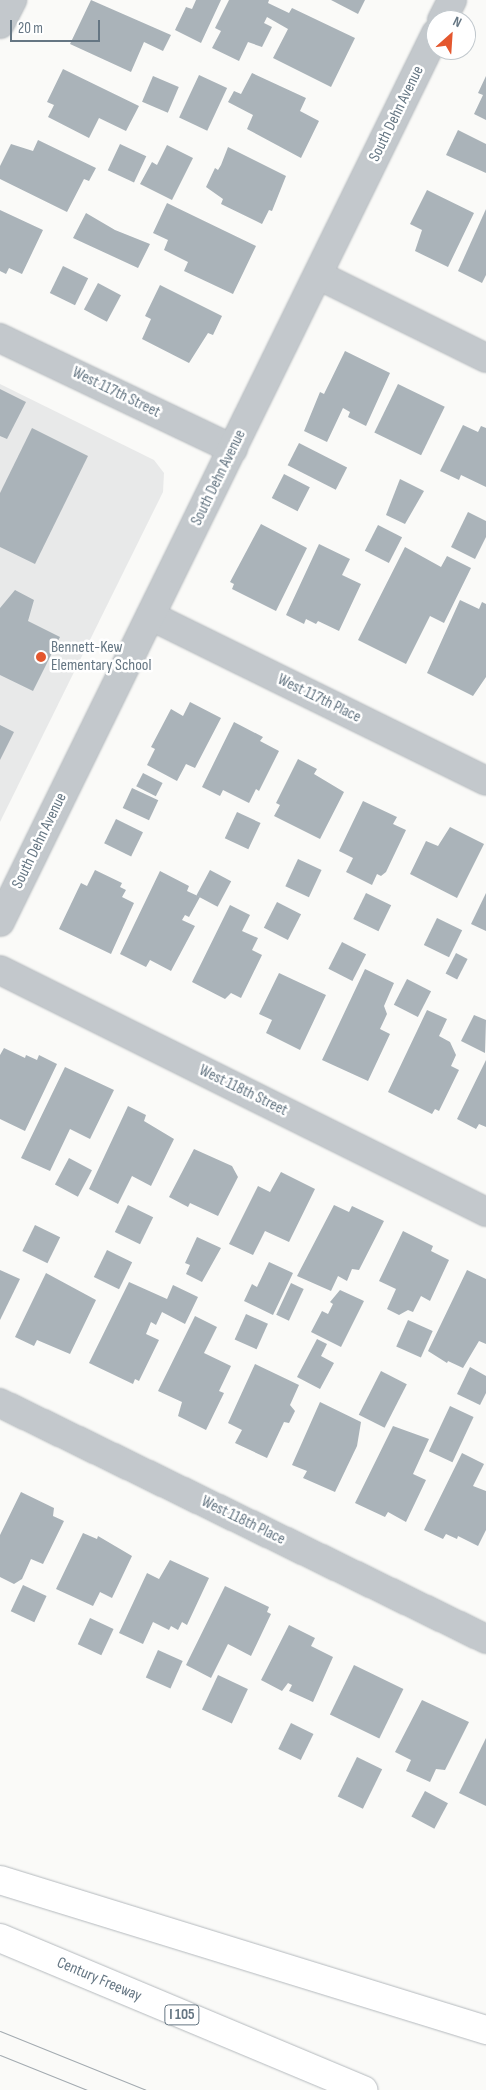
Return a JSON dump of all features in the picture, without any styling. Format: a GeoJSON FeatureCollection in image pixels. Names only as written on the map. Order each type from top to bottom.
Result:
{"type":"FeatureCollection","features":[{"type":"Feature","properties":{"kind":"highway"},"geometry":{"type":"LineString","coordinates":[[0,1880],[486,2030]]}},
{"type":"Feature","properties":{"kind":"highway","name":"Century Freeway"},"geometry":{"type":"LineString","coordinates":[[0,1938],[364,2090]]}},
{"type":"Feature","properties":{"kind":"street"},"geometry":{"type":"LineString","coordinates":[[0,24],[12,0]]}},
{"type":"Feature","properties":{"kind":"street","name":"South Dehn Avenue"},"geometry":{"type":"LineString","coordinates":[[0,922],[426,54]]}},
{"type":"Feature","properties":{"kind":"street"},"geometry":{"type":"LineString","coordinates":[[318,275],[486,358]]}},
{"type":"Feature","properties":{"kind":"street","name":"West 117th Street"},"geometry":{"type":"LineString","coordinates":[[0,338],[233,449]]}},
{"type":"Feature","properties":{"kind":"street","name":"West 117th Place"},"geometry":{"type":"LineString","coordinates":[[151,616],[486,781]]}},
{"type":"Feature","properties":{"kind":"street","name":"West 118th Street"},"geometry":{"type":"LineString","coordinates":[[0,970],[486,1212]]}},
{"type":"Feature","properties":{"kind":"street","name":"West 118th Place"},"geometry":{"type":"LineString","coordinates":[[0,1403],[486,1639]]}},
{"type":"Feature","properties":{"kind":"shaded area","name":"Bennett-Kew Elementary School"},"geometry":{"type":"Polygon","coordinates":[[[0,384],[154,460],[164,473],[163,492],[0,822],[0,384]]]}},
{"type":"Feature","properties":{"kind":"building"},"geometry":{"type":"Polygon","coordinates":[[[91,0],[171,35],[163,51],[144,42],[131,72],[70,44],[91,0]]]}},
{"type":"Feature","properties":{"kind":"building"},"geometry":{"type":"Polygon","coordinates":[[[196,0],[221,0],[201,43],[175,30],[186,7],[192,9],[196,0]]]}},
{"type":"Feature","properties":{"kind":"building"},"geometry":{"type":"Polygon","coordinates":[[[229,0],[269,0],[268,3],[289,13],[292,8],[355,38],[331,87],[273,58],[288,29],[267,17],[264,23],[272,27],[262,47],[248,42],[239,61],[212,48],[221,31],[215,28],[229,0]]]}},
{"type":"Feature","properties":{"kind":"building"},"geometry":{"type":"Polygon","coordinates":[[[331,0],[365,0],[358,14],[331,0]]]}},
{"type":"Feature","properties":{"kind":"building"},"geometry":{"type":"Polygon","coordinates":[[[63,69],[139,106],[126,131],[99,118],[89,138],[48,117],[54,105],[47,102],[63,69]]]}},
{"type":"Feature","properties":{"kind":"building"},"geometry":{"type":"Polygon","coordinates":[[[252,73],[306,98],[300,111],[319,121],[301,158],[247,129],[253,115],[228,102],[234,91],[241,94],[252,73]]]}},
{"type":"Feature","properties":{"kind":"building"},"geometry":{"type":"Polygon","coordinates":[[[199,75],[227,88],[207,131],[179,118],[199,75]]]}},
{"type":"Feature","properties":{"kind":"building"},"geometry":{"type":"Polygon","coordinates":[[[153,76],[179,87],[168,113],[142,102],[153,76]]]}},
{"type":"Feature","properties":{"kind":"building"},"geometry":{"type":"Polygon","coordinates":[[[486,76],[486,120],[474,114],[483,95],[478,93],[486,76]]]}},
{"type":"Feature","properties":{"kind":"building"},"geometry":{"type":"Polygon","coordinates":[[[458,130],[486,144],[486,173],[446,155],[458,130]]]}},
{"type":"Feature","properties":{"kind":"building"},"geometry":{"type":"Polygon","coordinates":[[[38,140],[96,168],[89,181],[84,179],[67,212],[0,179],[0,166],[11,144],[33,151],[38,140]]]}},
{"type":"Feature","properties":{"kind":"building"},"geometry":{"type":"Polygon","coordinates":[[[120,144],[146,156],[134,183],[108,170],[120,144]]]}},
{"type":"Feature","properties":{"kind":"building"},"geometry":{"type":"Polygon","coordinates":[[[167,145],[193,158],[172,200],[140,184],[152,162],[157,165],[167,145]]]}},
{"type":"Feature","properties":{"kind":"building"},"geometry":{"type":"Polygon","coordinates":[[[228,147],[286,176],[272,211],[269,210],[262,224],[221,204],[223,199],[206,187],[215,168],[218,170],[221,165],[228,147]]]}},
{"type":"Feature","properties":{"kind":"building"},"geometry":{"type":"Polygon","coordinates":[[[427,190],[474,213],[448,267],[415,251],[422,230],[410,224],[427,190]]]}},
{"type":"Feature","properties":{"kind":"building"},"geometry":{"type":"Polygon","coordinates":[[[167,203],[256,246],[233,294],[184,271],[188,262],[164,250],[168,240],[153,233],[167,203]]]}},
{"type":"Feature","properties":{"kind":"building"},"geometry":{"type":"Polygon","coordinates":[[[486,209],[486,275],[482,283],[458,271],[486,209]]]}},
{"type":"Feature","properties":{"kind":"building"},"geometry":{"type":"Polygon","coordinates":[[[0,210],[43,230],[22,274],[9,268],[6,274],[0,271],[0,210]]]}},
{"type":"Feature","properties":{"kind":"building"},"geometry":{"type":"Polygon","coordinates":[[[86,213],[115,230],[150,244],[138,268],[73,238],[86,213]]]}},
{"type":"Feature","properties":{"kind":"building"},"geometry":{"type":"Polygon","coordinates":[[[63,266],[88,278],[75,305],[50,293],[63,266]]]}},
{"type":"Feature","properties":{"kind":"building"},"geometry":{"type":"Polygon","coordinates":[[[98,283],[121,295],[107,322],[84,309],[98,283]]]}},
{"type":"Feature","properties":{"kind":"building"},"geometry":{"type":"Polygon","coordinates":[[[160,285],[222,316],[213,335],[208,333],[189,363],[142,339],[151,319],[145,316],[160,285]]]}},
{"type":"Feature","properties":{"kind":"building"},"geometry":{"type":"Polygon","coordinates":[[[345,351],[390,373],[366,426],[348,417],[350,412],[343,408],[327,442],[304,431],[320,392],[324,394],[345,351]]]}},
{"type":"Feature","properties":{"kind":"building"},"geometry":{"type":"Polygon","coordinates":[[[398,384],[445,407],[421,455],[374,433],[398,384]]]}},
{"type":"Feature","properties":{"kind":"building"},"geometry":{"type":"Polygon","coordinates":[[[0,389],[26,402],[7,439],[0,436],[0,389]]]}},
{"type":"Feature","properties":{"kind":"building"},"geometry":{"type":"Polygon","coordinates":[[[463,425],[478,432],[481,426],[486,428],[486,487],[461,475],[459,480],[440,471],[463,425]]]}},
{"type":"Feature","properties":{"kind":"building"},"geometry":{"type":"Polygon","coordinates":[[[32,428],[88,456],[35,564],[0,547],[0,493],[32,428]]]}},
{"type":"Feature","properties":{"kind":"building"},"geometry":{"type":"Polygon","coordinates":[[[299,443],[347,468],[336,490],[288,465],[299,443]]]}},
{"type":"Feature","properties":{"kind":"building"},"geometry":{"type":"Polygon","coordinates":[[[284,474],[310,487],[298,511],[272,498],[284,474]]]}},
{"type":"Feature","properties":{"kind":"building"},"geometry":{"type":"Polygon","coordinates":[[[400,479],[424,491],[405,524],[386,515],[400,479]]]}},
{"type":"Feature","properties":{"kind":"building"},"geometry":{"type":"Polygon","coordinates":[[[468,512],[486,521],[486,537],[475,559],[451,547],[468,512]]]}},
{"type":"Feature","properties":{"kind":"building"},"geometry":{"type":"Polygon","coordinates":[[[261,524],[307,548],[276,611],[232,589],[234,584],[230,582],[261,524]]]}},
{"type":"Feature","properties":{"kind":"building"},"geometry":{"type":"Polygon","coordinates":[[[378,525],[402,537],[389,563],[365,551],[378,525]]]}},
{"type":"Feature","properties":{"kind":"building"},"geometry":{"type":"Polygon","coordinates":[[[319,544],[350,559],[342,575],[361,584],[339,631],[318,621],[316,624],[306,619],[304,624],[286,615],[319,544]]]}},
{"type":"Feature","properties":{"kind":"building"},"geometry":{"type":"Polygon","coordinates":[[[405,547],[441,567],[447,556],[471,568],[444,623],[430,616],[406,664],[358,640],[405,547]]]}},
{"type":"Feature","properties":{"kind":"building"},"geometry":{"type":"Polygon","coordinates":[[[15,590],[34,600],[28,621],[60,637],[33,691],[0,675],[0,608],[15,590]]]}},
{"type":"Feature","properties":{"kind":"building"},"geometry":{"type":"Polygon","coordinates":[[[460,600],[479,609],[482,602],[486,604],[486,677],[473,696],[427,673],[460,600]]]}},
{"type":"Feature","properties":{"kind":"building"},"geometry":{"type":"Polygon","coordinates":[[[190,702],[221,718],[195,768],[186,764],[177,781],[147,765],[155,749],[151,747],[171,709],[183,716],[190,702]]]}},
{"type":"Feature","properties":{"kind":"building"},"geometry":{"type":"Polygon","coordinates":[[[234,722],[263,737],[260,741],[279,751],[259,791],[256,789],[249,803],[223,790],[220,796],[202,787],[234,722]]]}},
{"type":"Feature","properties":{"kind":"building"},"geometry":{"type":"Polygon","coordinates":[[[0,725],[14,732],[0,760],[0,725]]]}},
{"type":"Feature","properties":{"kind":"building"},"geometry":{"type":"Polygon","coordinates":[[[298,759],[317,769],[314,774],[344,792],[320,839],[274,816],[280,805],[276,803],[298,759]]]}},
{"type":"Feature","properties":{"kind":"building"},"geometry":{"type":"Polygon","coordinates":[[[143,773],[163,783],[156,796],[136,786],[143,773]]]}},
{"type":"Feature","properties":{"kind":"building"},"geometry":{"type":"Polygon","coordinates":[[[132,788],[158,800],[149,820],[123,808],[132,788]]]}},
{"type":"Feature","properties":{"kind":"building"},"geometry":{"type":"Polygon","coordinates":[[[363,801],[397,817],[393,824],[406,830],[386,872],[381,876],[377,874],[372,885],[346,872],[353,858],[339,851],[363,801]]]}},
{"type":"Feature","properties":{"kind":"building"},"geometry":{"type":"Polygon","coordinates":[[[237,812],[261,823],[248,849],[225,838],[237,812]]]}},
{"type":"Feature","properties":{"kind":"building"},"geometry":{"type":"Polygon","coordinates":[[[116,819],[143,832],[131,856],[104,843],[116,819]]]}},
{"type":"Feature","properties":{"kind":"building"},"geometry":{"type":"Polygon","coordinates":[[[450,827],[484,844],[457,898],[410,874],[426,841],[438,846],[450,827]]]}},
{"type":"Feature","properties":{"kind":"building"},"geometry":{"type":"Polygon","coordinates":[[[298,859],[322,870],[309,897],[285,886],[298,859]]]}},
{"type":"Feature","properties":{"kind":"building"},"geometry":{"type":"Polygon","coordinates":[[[95,870],[122,883],[120,887],[126,890],[122,897],[134,903],[111,954],[59,929],[81,883],[87,886],[95,870]]]}},
{"type":"Feature","properties":{"kind":"building"},"geometry":{"type":"Polygon","coordinates":[[[210,870],[231,881],[218,907],[196,896],[210,870]]]}},
{"type":"Feature","properties":{"kind":"building"},"geometry":{"type":"Polygon","coordinates":[[[160,871],[189,886],[187,891],[200,897],[189,917],[185,915],[182,920],[195,926],[171,971],[150,960],[146,967],[120,954],[160,871]]]}},
{"type":"Feature","properties":{"kind":"building"},"geometry":{"type":"Polygon","coordinates":[[[366,893],[391,905],[378,931],[353,919],[366,893]]]}},
{"type":"Feature","properties":{"kind":"building"},"geometry":{"type":"Polygon","coordinates":[[[486,893],[486,931],[471,924],[486,893]]]}},
{"type":"Feature","properties":{"kind":"building"},"geometry":{"type":"Polygon","coordinates":[[[277,902],[301,914],[288,940],[264,928],[277,902]]]}},
{"type":"Feature","properties":{"kind":"building"},"geometry":{"type":"Polygon","coordinates":[[[230,905],[250,915],[242,931],[258,938],[252,950],[262,955],[241,998],[231,993],[225,999],[192,982],[230,905]]]}},
{"type":"Feature","properties":{"kind":"building"},"geometry":{"type":"Polygon","coordinates":[[[437,918],[462,930],[449,957],[424,945],[437,918]]]}},
{"type":"Feature","properties":{"kind":"building"},"geometry":{"type":"Polygon","coordinates":[[[342,942],[366,954],[352,981],[328,969],[342,942]]]}},
{"type":"Feature","properties":{"kind":"building"},"geometry":{"type":"Polygon","coordinates":[[[456,953],[468,959],[457,979],[446,973],[456,953]]]}},
{"type":"Feature","properties":{"kind":"building"},"geometry":{"type":"Polygon","coordinates":[[[365,969],[394,983],[384,1006],[387,1014],[380,1029],[390,1034],[368,1081],[322,1060],[365,969]]]}},
{"type":"Feature","properties":{"kind":"building"},"geometry":{"type":"Polygon","coordinates":[[[279,973],[326,995],[300,1050],[266,1033],[272,1020],[259,1014],[279,973]]]}},
{"type":"Feature","properties":{"kind":"building"},"geometry":{"type":"Polygon","coordinates":[[[407,979],[431,991],[418,1017],[394,1005],[407,979]]]}},
{"type":"Feature","properties":{"kind":"building"},"geometry":{"type":"Polygon","coordinates":[[[427,1010],[447,1019],[439,1036],[450,1042],[456,1055],[451,1066],[459,1070],[439,1111],[435,1109],[432,1114],[388,1092],[427,1010]]]}},
{"type":"Feature","properties":{"kind":"building"},"geometry":{"type":"Polygon","coordinates":[[[474,1015],[486,1020],[485,1053],[461,1041],[474,1015]]]}},
{"type":"Feature","properties":{"kind":"building"},"geometry":{"type":"Polygon","coordinates":[[[4,1048],[25,1058],[26,1055],[37,1060],[39,1055],[57,1064],[25,1131],[0,1119],[0,1055],[4,1048]]]}},
{"type":"Feature","properties":{"kind":"building"},"geometry":{"type":"Polygon","coordinates":[[[486,1060],[486,1127],[479,1124],[476,1129],[457,1119],[486,1060]]]}},
{"type":"Feature","properties":{"kind":"building"},"geometry":{"type":"Polygon","coordinates":[[[65,1067],[114,1090],[90,1139],[70,1129],[50,1171],[21,1158],[65,1067]]]}},
{"type":"Feature","properties":{"kind":"building"},"geometry":{"type":"Polygon","coordinates":[[[128,1106],[146,1115],[144,1121],[174,1139],[151,1186],[132,1176],[118,1204],[89,1189],[128,1106]]]}},
{"type":"Feature","properties":{"kind":"building"},"geometry":{"type":"Polygon","coordinates":[[[194,1149],[232,1166],[238,1177],[218,1216],[190,1203],[188,1207],[169,1197],[194,1149]]]}},
{"type":"Feature","properties":{"kind":"building"},"geometry":{"type":"Polygon","coordinates":[[[69,1158],[92,1170],[78,1197],[55,1184],[69,1158]]]}},
{"type":"Feature","properties":{"kind":"building"},"geometry":{"type":"Polygon","coordinates":[[[281,1172],[315,1189],[289,1242],[265,1231],[253,1255],[229,1244],[258,1186],[270,1192],[281,1172]]]}},
{"type":"Feature","properties":{"kind":"building"},"geometry":{"type":"Polygon","coordinates":[[[128,1205],[153,1217],[140,1244],[115,1232],[128,1205]]]}},
{"type":"Feature","properties":{"kind":"building"},"geometry":{"type":"Polygon","coordinates":[[[334,1205],[349,1212],[352,1206],[384,1221],[359,1270],[352,1269],[347,1281],[338,1276],[331,1291],[297,1276],[334,1205]]]}},
{"type":"Feature","properties":{"kind":"building"},"geometry":{"type":"Polygon","coordinates":[[[35,1225],[60,1237],[47,1263],[22,1251],[35,1225]]]}},
{"type":"Feature","properties":{"kind":"building"},"geometry":{"type":"Polygon","coordinates":[[[403,1231],[433,1246],[431,1251],[449,1260],[430,1301],[421,1296],[413,1312],[408,1310],[399,1315],[387,1309],[396,1289],[379,1281],[403,1231]]]}},
{"type":"Feature","properties":{"kind":"building"},"geometry":{"type":"Polygon","coordinates":[[[197,1237],[221,1248],[202,1282],[186,1274],[190,1265],[185,1263],[197,1237]]]}},
{"type":"Feature","properties":{"kind":"building"},"geometry":{"type":"Polygon","coordinates":[[[107,1250],[132,1262],[119,1289],[94,1277],[107,1250]]]}},
{"type":"Feature","properties":{"kind":"building"},"geometry":{"type":"Polygon","coordinates":[[[269,1262],[293,1273],[273,1315],[244,1301],[252,1284],[257,1287],[269,1262]]]}},
{"type":"Feature","properties":{"kind":"building"},"geometry":{"type":"Polygon","coordinates":[[[0,1270],[20,1279],[0,1320],[0,1270]]]}},
{"type":"Feature","properties":{"kind":"building"},"geometry":{"type":"Polygon","coordinates":[[[467,1270],[486,1279],[486,1344],[479,1341],[463,1368],[448,1361],[447,1363],[428,1351],[467,1270]]]}},
{"type":"Feature","properties":{"kind":"building"},"geometry":{"type":"Polygon","coordinates":[[[46,1273],[96,1300],[70,1354],[37,1340],[34,1346],[15,1337],[46,1273]]]}},
{"type":"Feature","properties":{"kind":"building"},"geometry":{"type":"Polygon","coordinates":[[[129,1282],[167,1299],[173,1285],[198,1297],[185,1324],[162,1312],[156,1325],[151,1322],[146,1334],[159,1340],[139,1381],[135,1379],[133,1384],[89,1363],[129,1282]]]}},
{"type":"Feature","properties":{"kind":"building"},"geometry":{"type":"Polygon","coordinates":[[[291,1283],[304,1289],[289,1321],[276,1315],[291,1283]]]}},
{"type":"Feature","properties":{"kind":"building"},"geometry":{"type":"Polygon","coordinates":[[[340,1290],[364,1301],[341,1347],[311,1332],[322,1311],[328,1314],[333,1304],[330,1302],[340,1290]]]}},
{"type":"Feature","properties":{"kind":"building"},"geometry":{"type":"Polygon","coordinates":[[[246,1314],[268,1324],[257,1349],[235,1340],[246,1314]]]}},
{"type":"Feature","properties":{"kind":"building"},"geometry":{"type":"Polygon","coordinates":[[[195,1316],[217,1327],[204,1353],[231,1366],[219,1391],[224,1393],[206,1430],[178,1416],[182,1402],[158,1391],[195,1316]]]}},
{"type":"Feature","properties":{"kind":"building"},"geometry":{"type":"Polygon","coordinates":[[[408,1320],[433,1331],[421,1357],[396,1346],[408,1320]]]}},
{"type":"Feature","properties":{"kind":"building"},"geometry":{"type":"Polygon","coordinates":[[[317,1339],[327,1344],[321,1356],[334,1363],[320,1389],[297,1377],[317,1339]]]}},
{"type":"Feature","properties":{"kind":"building"},"geometry":{"type":"Polygon","coordinates":[[[255,1364],[299,1385],[290,1405],[295,1411],[289,1423],[284,1422],[267,1458],[235,1443],[242,1430],[228,1423],[255,1364]]]}},
{"type":"Feature","properties":{"kind":"building"},"geometry":{"type":"Polygon","coordinates":[[[470,1367],[486,1376],[486,1393],[480,1405],[457,1394],[470,1367]]]}},
{"type":"Feature","properties":{"kind":"building"},"geometry":{"type":"Polygon","coordinates":[[[381,1371],[407,1384],[385,1428],[359,1415],[381,1371]]]}},
{"type":"Feature","properties":{"kind":"building"},"geometry":{"type":"Polygon","coordinates":[[[320,1402],[361,1422],[357,1446],[335,1492],[303,1478],[307,1471],[292,1465],[320,1402]]]}},
{"type":"Feature","properties":{"kind":"building"},"geometry":{"type":"Polygon","coordinates":[[[450,1406],[474,1417],[452,1462],[429,1451],[450,1406]]]}},
{"type":"Feature","properties":{"kind":"building"},"geometry":{"type":"Polygon","coordinates":[[[393,1426],[429,1439],[413,1474],[426,1480],[406,1522],[388,1512],[385,1517],[355,1503],[393,1426]]]}},
{"type":"Feature","properties":{"kind":"building"},"geometry":{"type":"Polygon","coordinates":[[[462,1453],[484,1464],[473,1486],[486,1491],[486,1530],[478,1546],[458,1536],[457,1539],[446,1534],[443,1539],[424,1530],[462,1453]]]}},
{"type":"Feature","properties":{"kind":"building"},"geometry":{"type":"Polygon","coordinates":[[[21,1492],[54,1508],[53,1516],[64,1521],[43,1564],[31,1559],[22,1579],[14,1584],[0,1577],[0,1535],[21,1492]]]}},
{"type":"Feature","properties":{"kind":"building"},"geometry":{"type":"Polygon","coordinates":[[[83,1533],[97,1539],[98,1536],[132,1556],[112,1598],[100,1592],[93,1606],[56,1589],[83,1533]]]}},
{"type":"Feature","properties":{"kind":"building"},"geometry":{"type":"Polygon","coordinates":[[[170,1560],[209,1578],[187,1625],[182,1622],[178,1630],[171,1626],[169,1630],[153,1622],[143,1644],[119,1633],[147,1573],[159,1579],[170,1560]]]}},
{"type":"Feature","properties":{"kind":"building"},"geometry":{"type":"Polygon","coordinates":[[[23,1585],[47,1596],[34,1622],[11,1611],[23,1585]]]}},
{"type":"Feature","properties":{"kind":"building"},"geometry":{"type":"Polygon","coordinates":[[[225,1586],[269,1607],[267,1612],[271,1614],[251,1656],[228,1644],[211,1678],[186,1665],[225,1586]]]}},
{"type":"Feature","properties":{"kind":"building"},"geometry":{"type":"Polygon","coordinates":[[[90,1618],[114,1629],[101,1655],[78,1644],[90,1618]]]}},
{"type":"Feature","properties":{"kind":"building"},"geometry":{"type":"Polygon","coordinates":[[[289,1625],[315,1638],[311,1646],[333,1657],[313,1702],[289,1691],[292,1685],[288,1683],[282,1691],[261,1680],[289,1625]]]}},
{"type":"Feature","properties":{"kind":"building"},"geometry":{"type":"Polygon","coordinates":[[[158,1650],[183,1661],[170,1688],[146,1677],[158,1650]]]}},
{"type":"Feature","properties":{"kind":"building"},"geometry":{"type":"Polygon","coordinates":[[[354,1665],[403,1689],[379,1739],[330,1714],[354,1665]]]}},
{"type":"Feature","properties":{"kind":"building"},"geometry":{"type":"Polygon","coordinates":[[[218,1675],[248,1689],[232,1723],[202,1709],[218,1675]]]}},
{"type":"Feature","properties":{"kind":"building"},"geometry":{"type":"Polygon","coordinates":[[[422,1700],[469,1722],[445,1770],[436,1769],[430,1782],[406,1771],[411,1760],[395,1752],[422,1700]]]}},
{"type":"Feature","properties":{"kind":"building"},"geometry":{"type":"Polygon","coordinates":[[[291,1723],[313,1734],[301,1760],[278,1749],[291,1723]]]}},
{"type":"Feature","properties":{"kind":"building"},"geometry":{"type":"Polygon","coordinates":[[[486,1738],[486,1806],[459,1793],[486,1738]]]}},
{"type":"Feature","properties":{"kind":"building"},"geometry":{"type":"Polygon","coordinates":[[[357,1757],[382,1769],[363,1809],[338,1797],[357,1757]]]}},
{"type":"Feature","properties":{"kind":"building"},"geometry":{"type":"Polygon","coordinates":[[[425,1791],[448,1803],[434,1829],[411,1817],[425,1791]]]}},
{"type":"Feature","properties":{"kind":"tram line"},"geometry":{"type":"LineString","coordinates":[[0,2031],[146,2090]]}},
{"type":"Feature","properties":{"kind":"tram line"},"geometry":{"type":"LineString","coordinates":[[0,2055],[87,2090]]}},
{"type":"Feature","properties":{"kind":"place","name":"Bennett-Kew Elementary School"},"geometry":{"type":"Point","coordinates":[41,657]}}]}
